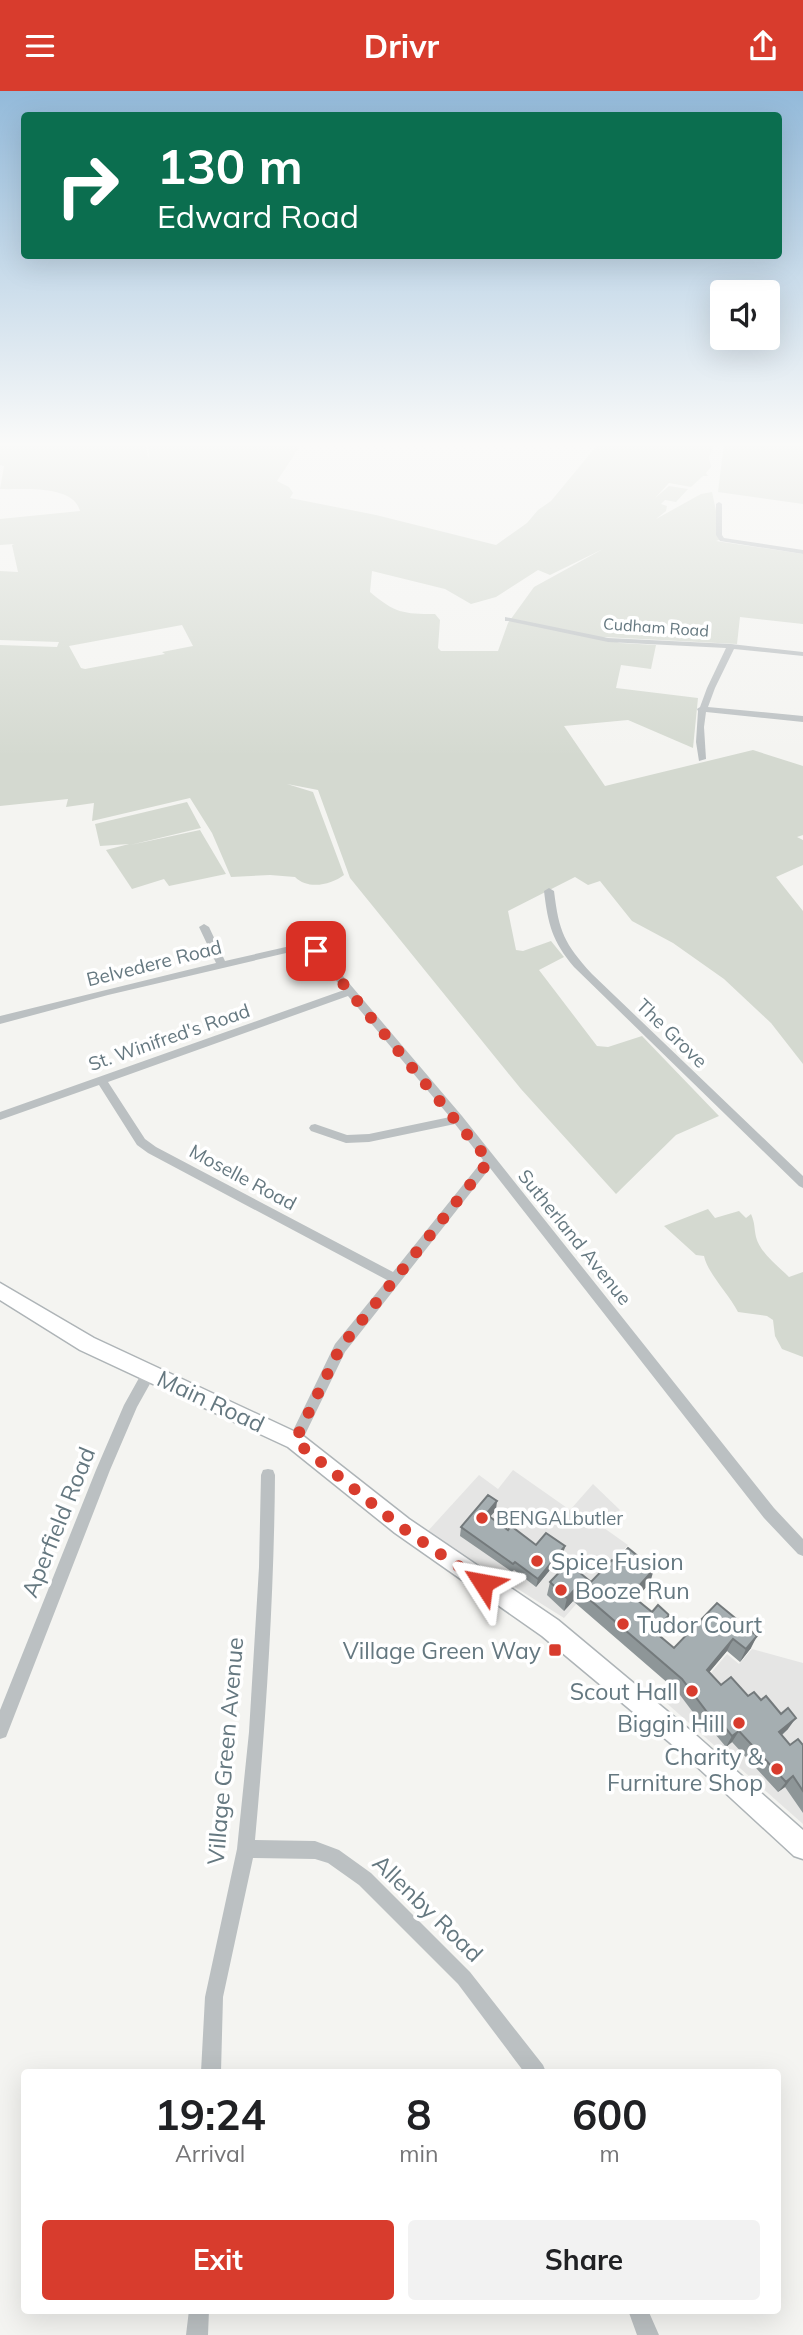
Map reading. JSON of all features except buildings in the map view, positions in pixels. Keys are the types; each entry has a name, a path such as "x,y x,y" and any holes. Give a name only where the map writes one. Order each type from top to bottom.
{"main road":[{"name":"Main Road","path":"0,1290 88,1344 295,1441 401,1527 550,1628 689,1744 803,1847"}],"street":[{"path":"774,548 803,552"},
{"name":"Cudham Road","path":"508,619 608,640 731,646 803,654"},
{"path":"702,759 698,739 701,709 731,646"},
{"path":"701,709 803,719"},
{"name":"The Grove","path":"549,891 554,930 562,948 587,976 803,1183"},
{"path":"204,927 222,965"},
{"name":"Belvedere Road","path":"0,1020 299,947 316,951"},
{"name":"Sutherland Avenue","path":"316,951 458,1119 769,1513 803,1549"},
{"name":"St. Winifred's Road","path":"0,1116 350,992"},
{"name":"Moselle Road","path":"101,1080 141,1142 152,1150 394,1278"},
{"path":"316,1128 345,1139 369,1138 458,1119"},
{"path":"295,1441 340,1348 489,1161"},
{"name":"Aperfield Road","path":"0,1731 103,1470 131,1405 149,1373"},
{"name":"Village Green Avenue","path":"211,2069 215,1997 246,1849 257,1732 267,1567 268,1475"},
{"name":"Allenby Road","path":"246,1849 315,1850 333,1856 365,1879 464,1978 534,2069"},
{"path":"197,2335 199,2314"},
{"path":"640,2314 648,2335"}],"shaded area":[{"path":"13,548 761,548 803,554 803,624 740,617 737,644 603,637 620,643 656,645 651,669 621,665 616,688 698,698 693,748 628,720 564,726 605,786 753,750 803,766 803,835 797,837 803,840 803,865 776,877 803,911 803,1064 771,1023 724,979 673,943 632,921 600,881 588,885 575,877 508,911 516,950 523,951 551,941 564,957 539,970 597,1046 608,1047 642,1036 719,1116 676,1135 616,1194 521,1089 350,878 318,790 287,784 313,792 344,875 320,885 306,884 295,877 231,877 212,833 190,798 92,821 94,803 66,807 68,799 0,806 0,645 57,647 59,642 0,640 0,571 18,572","holes":["603,549 534,587 508,623 498,651 441,651 438,648 440,620 435,614 400,611 370,592 372,571 445,589 471,604 496,597 538,570 550,575","182,625 193,646 85,669 81,668 69,646"]},
{"path":"187,802 201,828 130,845 200,830 226,874 169,886 164,879 132,889 106,850 129,844 100,846 95,824"},
{"path":"708,1209 715,1218 739,1211 746,1218 751,1214 758,1243 765,1254 789,1277 803,1272 803,1357 782,1349 775,1336 773,1320 767,1316 738,1312 710,1270 704,1256 696,1255 664,1226"},
{"path":"513,1470 570,1510 593,1484 620,1510 604,1528 628,1545 564,1618 427,1532 479,1475 498,1489"},
{"path":"752,1649 803,1663 803,1824 662,1699 679,1682 705,1680 727,1654 739,1664"}],"place":[{"name":"BENGALbutler","path":"482,1518"},
{"name":"Spice Fusion","path":"537,1561"},
{"name":"Booze Run","path":"561,1590"},
{"name":"Tudor Court","path":"623,1624"},
{"name":"Village Green Way","path":"555,1650"},
{"name":"Scout Hall","path":"692,1691"},
{"name":"Biggin Hill","path":"739,1723"},
{"name":"Charity & Furniture Shop","path":"777,1769"}],"route":[{"path":"316,951 458,1119 489,1161 340,1348 295,1441 401,1527 483,1583"}]}
